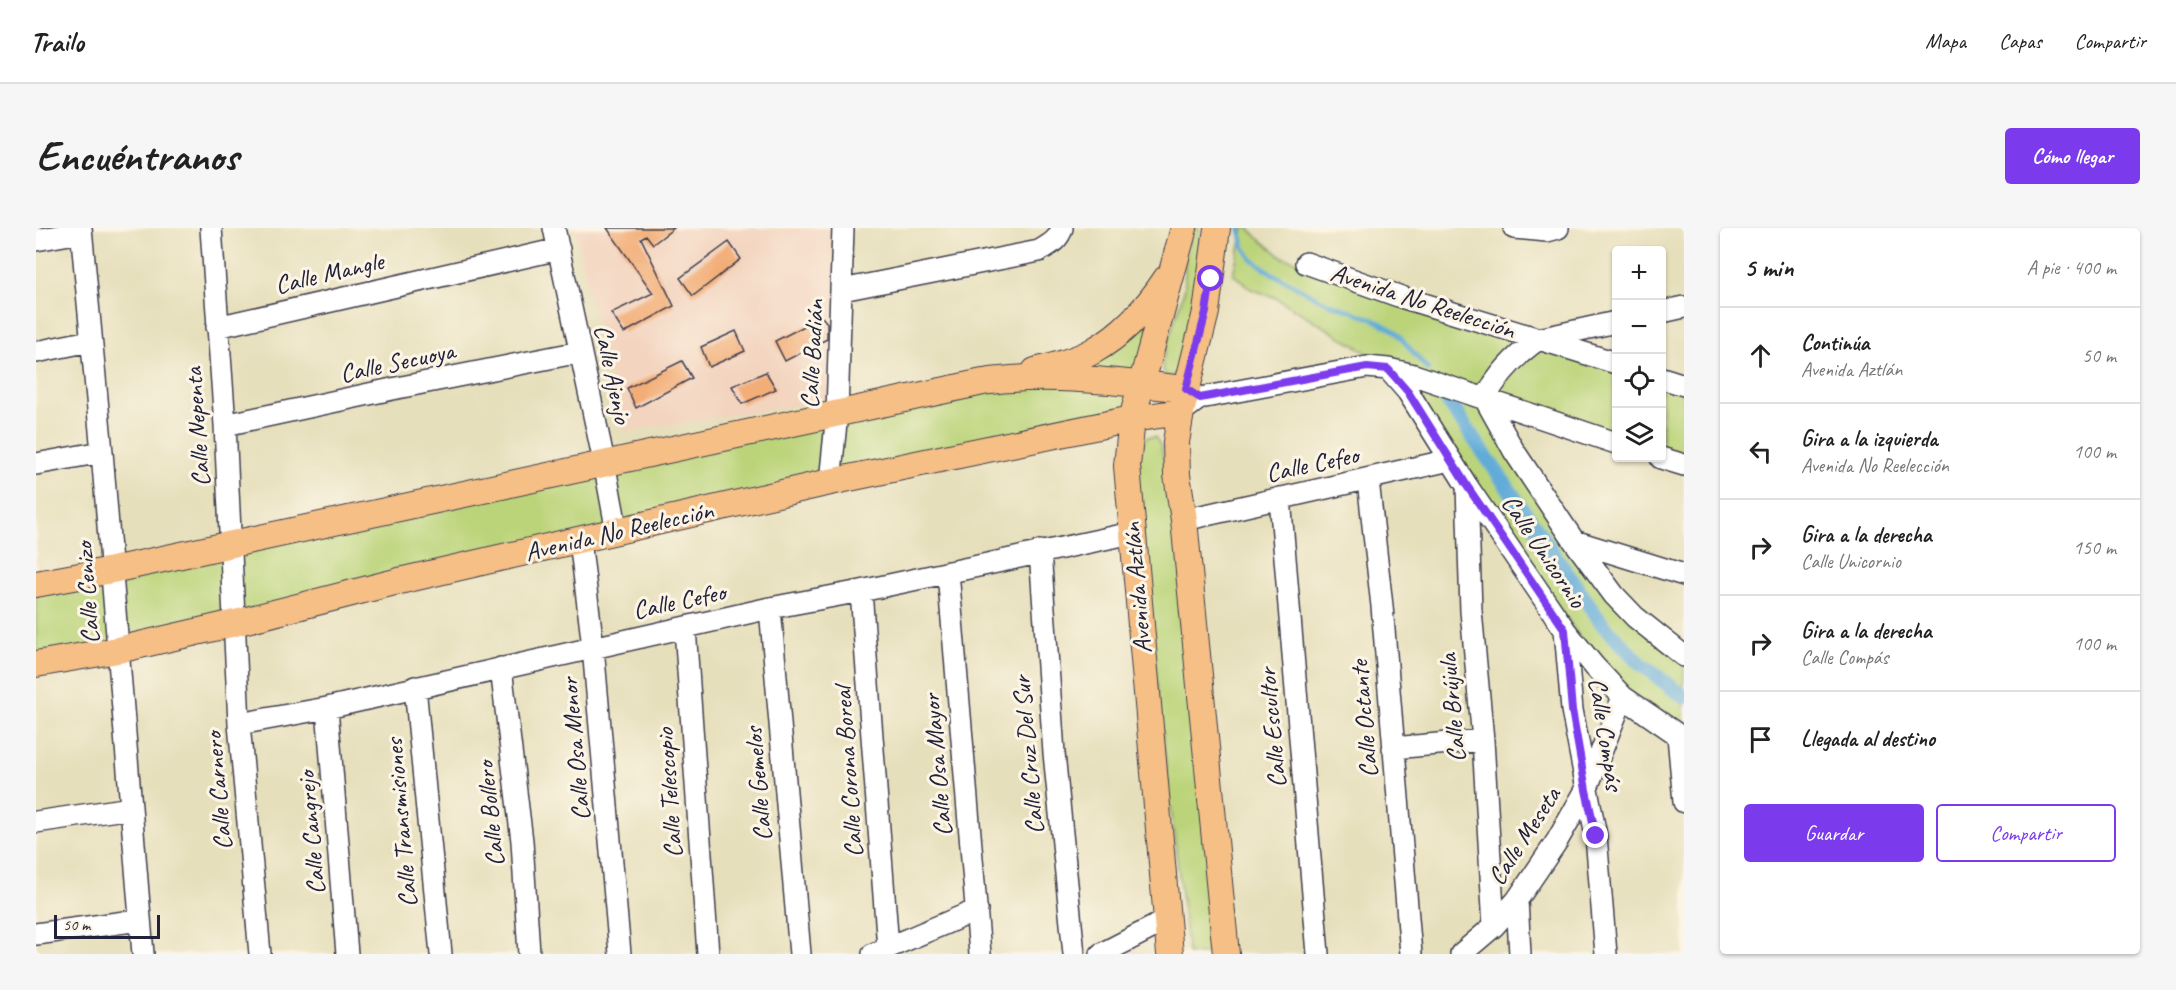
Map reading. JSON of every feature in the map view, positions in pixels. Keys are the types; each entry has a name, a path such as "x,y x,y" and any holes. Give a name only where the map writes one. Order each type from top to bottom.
{"main road":[{"name":"Avenida Aztlán","path":"1170,954 1127,466 1132,419 1184,228"},
{"name":"Avenida Aztlán","path":"1217,228 1206,312 1176,453 1226,954"},
{"path":"1014,377 1058,365 1092,352 1101,346 1138,315 1176,264"},
{"name":"Avenida No Reelección","path":"36,584 112,570 837,412 1014,377 1142,385 1189,400"},
{"name":"Avenida No Reelección","path":"36,664 118,650 395,582 830,482 1132,419 1189,400"}],"street":[{"name":"Calle Nepenta","path":"211,228 225,425 235,623"},
{"name":"Calle Ajenjo","path":"554,228 617,532"},
{"name":"Calle Badián","path":"830,482 837,412 843,228"},
{"path":"842,290 1039,251 1052,243 1062,228"},
{"path":"1514,228 1547,231 1558,228"},
{"path":"36,240 81,230"},
{"name":"Calle Cenizo","path":"81,230 102,452 143,954"},
{"name":"Calle Mangle","path":"217,327 559,249"},
{"name":"Avenida No Reelección","path":"1306,263 1404,298 1612,361"},
{"path":"1666,311 1684,307"},
{"path":"1539,339 1612,323"},
{"name":"Avenida No Reelección","path":"1485,399 1493,383 1507,365 1539,339"},
{"path":"36,352 90,341"},
{"name":"Calle Secuoya","path":"225,425 580,352"},
{"name":"Avenida No Reelección","path":"1189,400 1346,370 1367,367 1388,369 1414,375 1612,441"},
{"name":"Calle Unicornio","path":"1388,369 1408,392 1467,486 1565,630 1623,697 1681,738"},
{"path":"1666,379 1684,385"},
{"name":"Calle Unicornio","path":"1485,399 1514,451 1574,541 1614,595 1635,617 1684,656"},
{"path":"36,464 102,452"},
{"name":"Calle Cefeo","path":"1184,520 1450,460"},
{"path":"1666,460 1684,465"},
{"name":"Calle Octante","path":"1368,480 1382,606 1411,954"},
{"name":"Calle Brújula","path":"1467,486 1471,611 1483,740 1494,926"},
{"name":"Calle Escultor","path":"1280,498 1318,954"},
{"name":"Calle Cefeo","path":"239,724 327,708 770,608 861,591 1132,533"},
{"name":"Calle Osa Menor","path":"580,540 593,647 620,954"},
{"path":"1574,541 1684,575"},
{"name":"Calle Cruz Del Sur","path":"1040,551 1054,753 1074,954"},
{"name":"Calle Osa Mayor","path":"948,572 980,954"},
{"name":"Calle Corona Boreal","path":"861,591 880,951"},
{"name":"Calle Gemelos","path":"770,608 800,954"},
{"name":"Calle Carnero","path":"235,623 239,724 260,954"},
{"name":"Calle Telescopio","path":"685,628 708,954"},
{"name":"Calle Compás","path":"1565,630 1572,710 1596,836 1606,954"},
{"name":"Calle Bollero","path":"501,668 522,841 529,954"},
{"name":"Calle Transmisiones","path":"415,687 441,954"},
{"name":"Calle Meseta","path":"1461,954 1494,926 1517,900 1557,841 1586,790 1623,697"},
{"name":"Calle Cangrejo","path":"327,708 347,954"},
{"path":"1681,738 1684,802"},
{"path":"1393,748 1483,740"},
{"path":"36,822 131,808"},
{"path":"1517,900 1521,954"},
{"path":"880,951 977,910"},
{"path":"36,934 140,920"},
{"path":"1101,954 1167,920"}],"shaded area":[{"path":"575,228 838,228 830,400 623,432"}],"green space":[{"path":"1194,228 1199,228 1199,300 1180,366 1175,375 1167,376 1163,370 1162,361 1185,288 1185,261"},
{"path":"1244,228 1249,228 1284,258 1306,263 1612,362 1612,441 1486,399 1574,541 1684,656 1684,739 1623,697 1388,369 1363,350 1274,297 1251,289 1233,274"},
{"path":"1159,289 1132,419 36,664 36,584 1058,365"},
{"path":"1666,379 1684,385 1684,463 1666,457"},
{"path":"1147,437 1155,437 1161,446 1178,536 1223,954 1188,954 1137,514 1139,445"}],"building":[{"path":"607,228 674,228 653,244 646,235 641,238 674,306 624,333 611,313 653,293"},
{"path":"729,242 741,259 693,296 680,278"},
{"path":"822,317 827,323 827,339 785,361 775,341"},
{"path":"736,331 745,351 709,367 701,347"},
{"path":"682,361 692,378 636,408 627,388"},
{"path":"766,372 776,389 742,404 732,386"}],"waterway":[{"path":"1240,228 1243,246 1252,259 1273,274 1323,301 1373,319 1395,331 1428,370"},
{"path":"1447,400 1603,625 1641,664 1684,697"}],"route":[{"path":"1211,279 1206,312 1186,389 1200,398 1367,367 1388,369 1408,392 1467,486 1565,630 1572,710 1596,836"}]}
